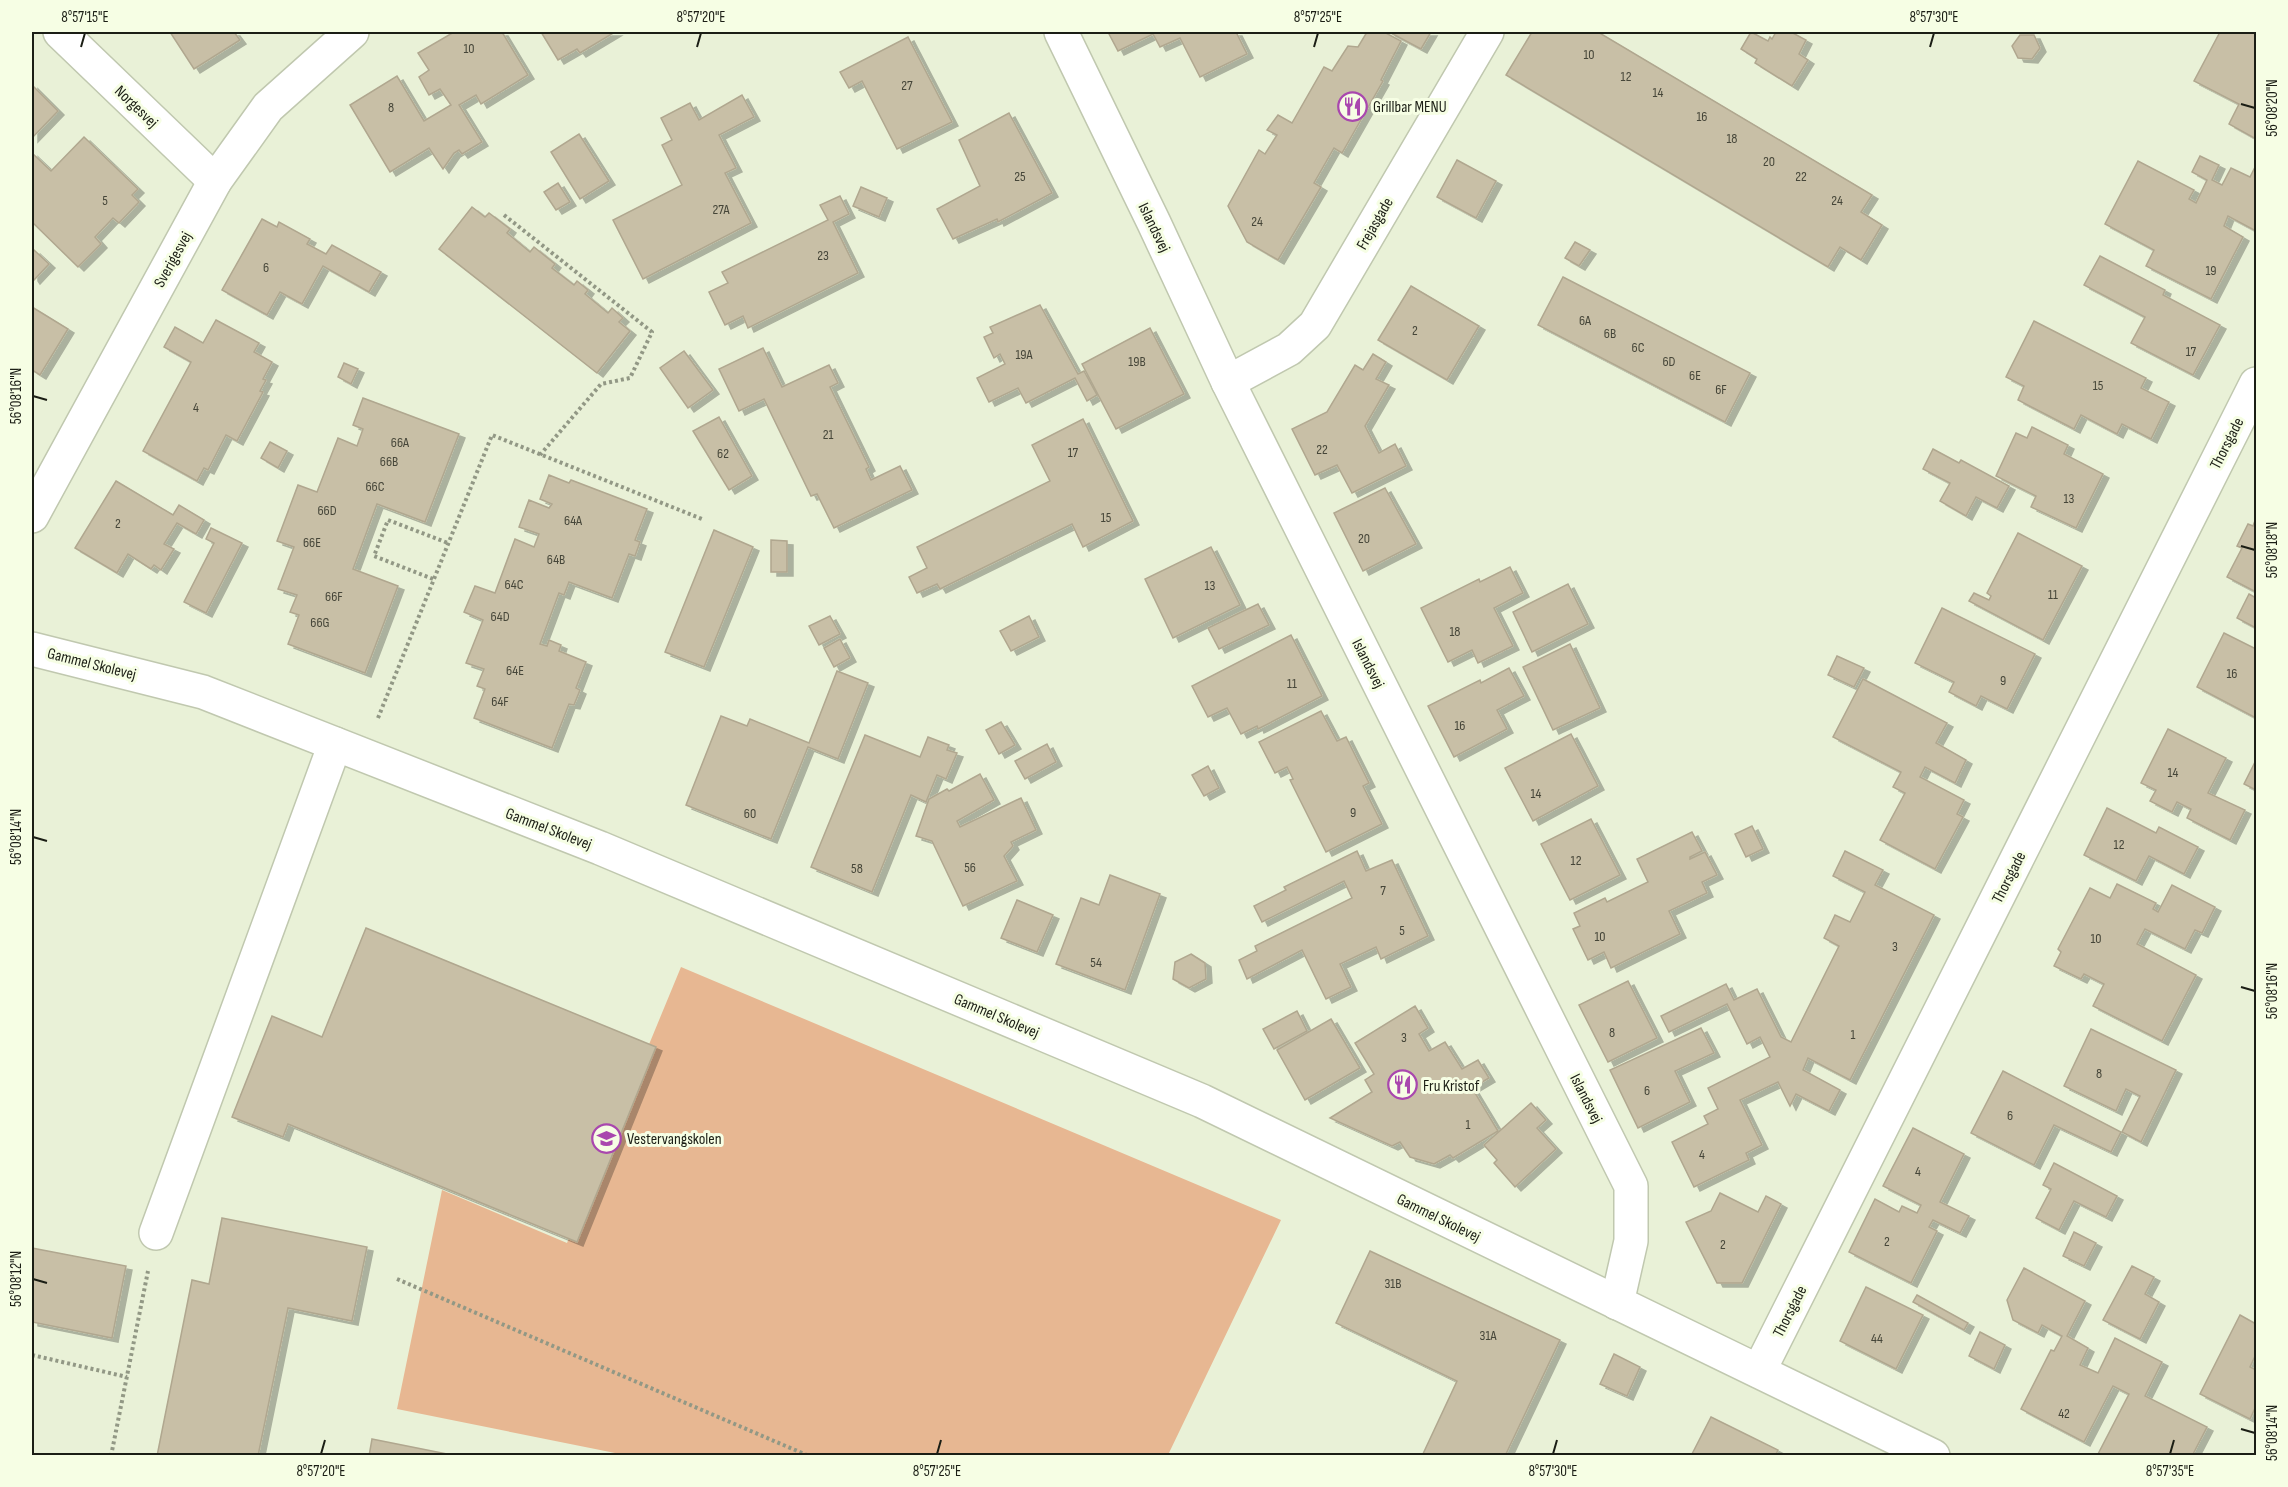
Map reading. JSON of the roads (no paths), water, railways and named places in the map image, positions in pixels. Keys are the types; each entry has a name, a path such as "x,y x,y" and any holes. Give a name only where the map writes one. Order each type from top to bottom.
{"street":[{"name":"Norgesvej","path":"60,32 215,181"},
{"name":"Sverigesvej","path":"32,516 215,181 268,106 352,32"},
{"name":"Islandsvej","path":"1061,32 1155,222 1228,382 1631,1186 1631,1241 1617,1303"},
{"name":"Frejasgade","path":"1228,382 1289,349 1315,325 1487,32"},
{"name":"Thorsgade","path":"1759,1371 2256,384"},
{"name":"Gammel Skolevej","path":"32,649 203,692 600,848 1202,1101 1933,1455"},
{"path":"156,1233 349,749"}],"place":[{"name":"Grillbar MENU","path":"1352,106"},
{"name":"Fru Kristof","path":"1402,1085"},
{"name":"Vestervangskolen","path":"606,1138"}]}
